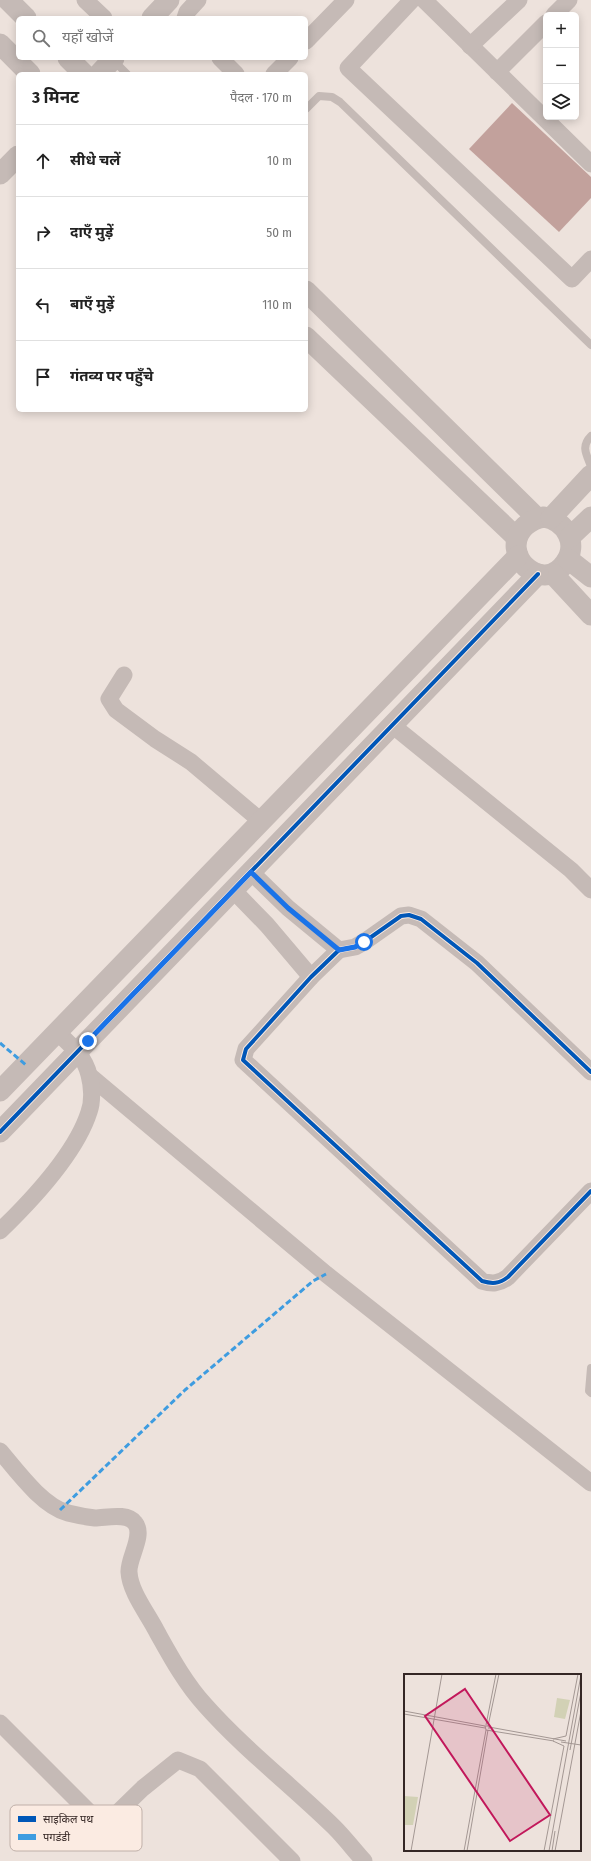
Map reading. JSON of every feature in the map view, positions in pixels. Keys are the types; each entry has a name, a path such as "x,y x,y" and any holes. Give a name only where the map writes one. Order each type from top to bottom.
{"street":[{"path":"8,0 24,16"},
{"path":"85,0 102,16"},
{"path":"154,16 168,0"},
{"path":"185,16 198,0"},
{"path":"308,39 346,0"},
{"path":"412,0 348,68 572,279 591,259"},
{"path":"424,0 591,164"},
{"path":"470,46 519,0"},
{"path":"497,72 543,26"},
{"path":"0,44 28,72"},
{"path":"70,60 82,72"},
{"path":"222,60 234,72"},
{"path":"276,72 288,60"},
{"path":"0,174 16,158"},
{"path":"0,1132 392,725 545,574 563,566 568,559 571,550 570,537 562,526 544,518 308,292"},
{"path":"308,339 517,547 523,564 545,574 591,615"},
{"path":"0,1091 261,821 517,547 521,530 544,518 591,475"},
{"path":"570,537 591,517"},
{"path":"568,559 591,577"},
{"path":"124,675 109,699 114,708 155,739 191,762 261,821"},
{"path":"392,725 571,870 591,890"},
{"path":"251,872 288,908 339,950"},
{"path":"233,890 267,925 311,977"},
{"path":"591,1072 477,963 441,933 415,916 401,916 355,947 339,950 311,977 246,1049 243,1060 482,1280 495,1283 502,1282 591,1191"},
{"path":"57,1032 78,1052 90,1076 326,1274 591,1483"},
{"path":"0,1230 39,1191 80,1133 91,1102 90,1076"},
{"path":"0,1451 23,1478 48,1503 60,1510 94,1518 126,1517 136,1523 138,1535 130,1563 130,1580 168,1652 189,1686 221,1722 335,1828 364,1861"},
{"path":"0,1723 82,1805"},
{"path":"126,1805 143,1788 178,1760 200,1769 292,1861"}],"lane":[{"path":"108,64 123,72"},
{"path":"308,107 319,96 332,97 340,102 591,345"},
{"path":"591,436 586,441 584,449 591,466"},
{"path":"591,1368 589,1391 591,1393"}],"building":[{"path":"512,103 591,177 591,198 559,232 469,149"}],"marked path":[{"path":"0,1043 26,1065"},
{"path":"60,1510 185,1390 313,1281 326,1274"}],"cycle path":[{"path":"0,1132 538,574"},
{"path":"591,1072 477,963 421,919 409,915 401,916 355,947 339,950 311,977 246,1049 243,1060 482,1281 495,1283 508,1277 591,1191"}],"route":[{"path":"88,1041 251,872 288,908 339,950 355,947 364,942"}]}
